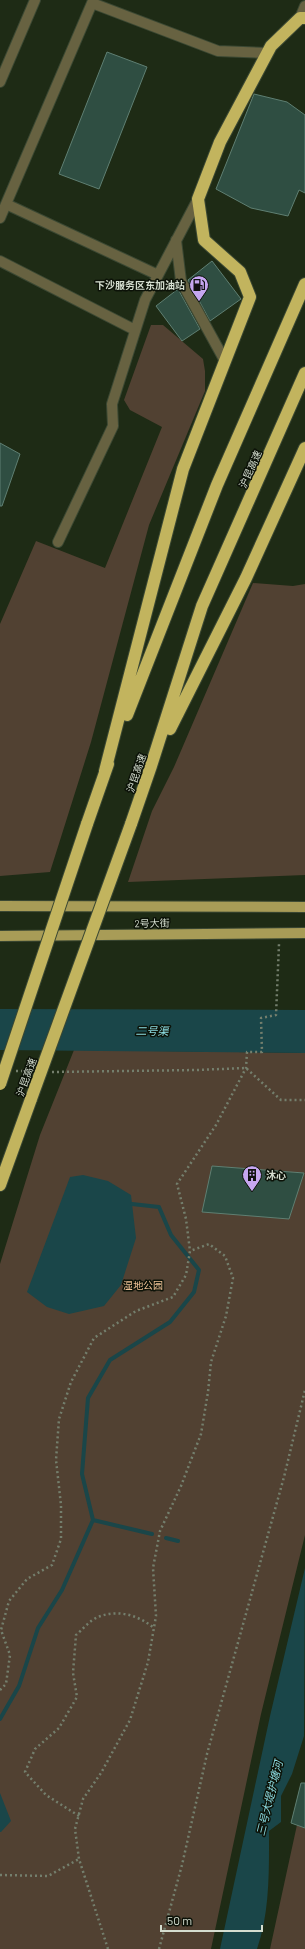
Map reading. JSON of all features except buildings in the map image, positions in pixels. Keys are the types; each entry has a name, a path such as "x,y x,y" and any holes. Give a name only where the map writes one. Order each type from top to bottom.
{"highway":[{"path":"105,771 183,469 250,297 240,272 204,240 198,199 220,142 271,46 302,18"},
{"path":"0,1084 105,771 217,484 305,284"},
{"name":"沪昆高速","path":"0,1185 152,766 202,606 305,372"},
{"path":"152,766 246,578 305,448"}],"main road":[{"name":"2号大街","path":"0,906 305,907"},
{"name":"2号大街","path":"0,936 305,933"}],"street":[{"path":"0,82 35,0"},
{"path":"0,218 92,3 218,50 267,53"},
{"path":"302,18 305,6"},
{"path":"58,542 113,426 112,404 145,300 198,199"},
{"path":"6,204 158,275"},
{"path":"176,240 181,281 225,361"},
{"path":"0,261 135,330"}],"path":[{"path":"0,1690 6,1684 10,1655 1,1630 9,1601 27,1579 52,1565 62,1538 62,1506 56,1460 59,1419 71,1382 94,1338 136,1311 173,1297 186,1275 190,1251 186,1219 177,1184 216,1125 246,1068 247,1052 262,1052 261,1018 276,1015 280,933"},
{"path":"51,1072 246,1068 281,1100 305,1100"},
{"path":"15,1071 36,1072"},
{"path":"108,1949 79,1859 75,1829 83,1799 101,1773 130,1720 148,1662 156,1616 153,1568 160,1531 182,1486 201,1434 211,1362 226,1316 233,1278 225,1256 209,1244 190,1251"},
{"path":"159,1949 182,1865 207,1754 284,1477 305,1390"},
{"path":"79,1816 46,1795 25,1772 35,1749 58,1728 77,1697 73,1673 76,1635 98,1617 123,1612 146,1621 154,1628"},
{"path":"0,1876 48,1876 79,1859"}],"green space":[{"path":"151,325 163,325 203,359 205,371 205,391 149,525 91,742 50,872 0,876 0,624 36,541 105,568 162,427 130,410 124,400"},
{"path":"253,583 293,586 305,584 305,875 128,882 152,811 174,767"},
{"name":"湿地公园","path":"74,1050 305,1053 305,1535 261,1714 211,1949 0,1949 0,1264 40,1135"},
{"path":"305,1788 305,1949 270,1949"}],"water":[{"name":"二号渠","path":"0,1009 305,1010 305,1053 0,1050"},
{"path":"83,1175 108,1181 131,1195 136,1238 121,1285 104,1306 69,1314 47,1307 27,1292 70,1177"},
{"name":"三号大堤护塘河","path":"305,1568 304,1736 292,1774 281,1796 281,1822 269,1831 267,1906 261,1935 257,1949 220,1949 270,1716"},
{"path":"0,1793 11,1821 1,1832 0,1832"}],"waterway":[{"path":"0,1719 19,1686 38,1628 62,1590 93,1520 82,1474 88,1398 110,1360 170,1322 194,1292 199,1270 171,1235 159,1207 132,1204"},
{"path":"93,1520 152,1534"},
{"path":"166,1538 178,1541"}],"place":[{"name":"下沙服务区东加油站","path":"199,302"},
{"name":"沐心","path":"252,1192"}]}
